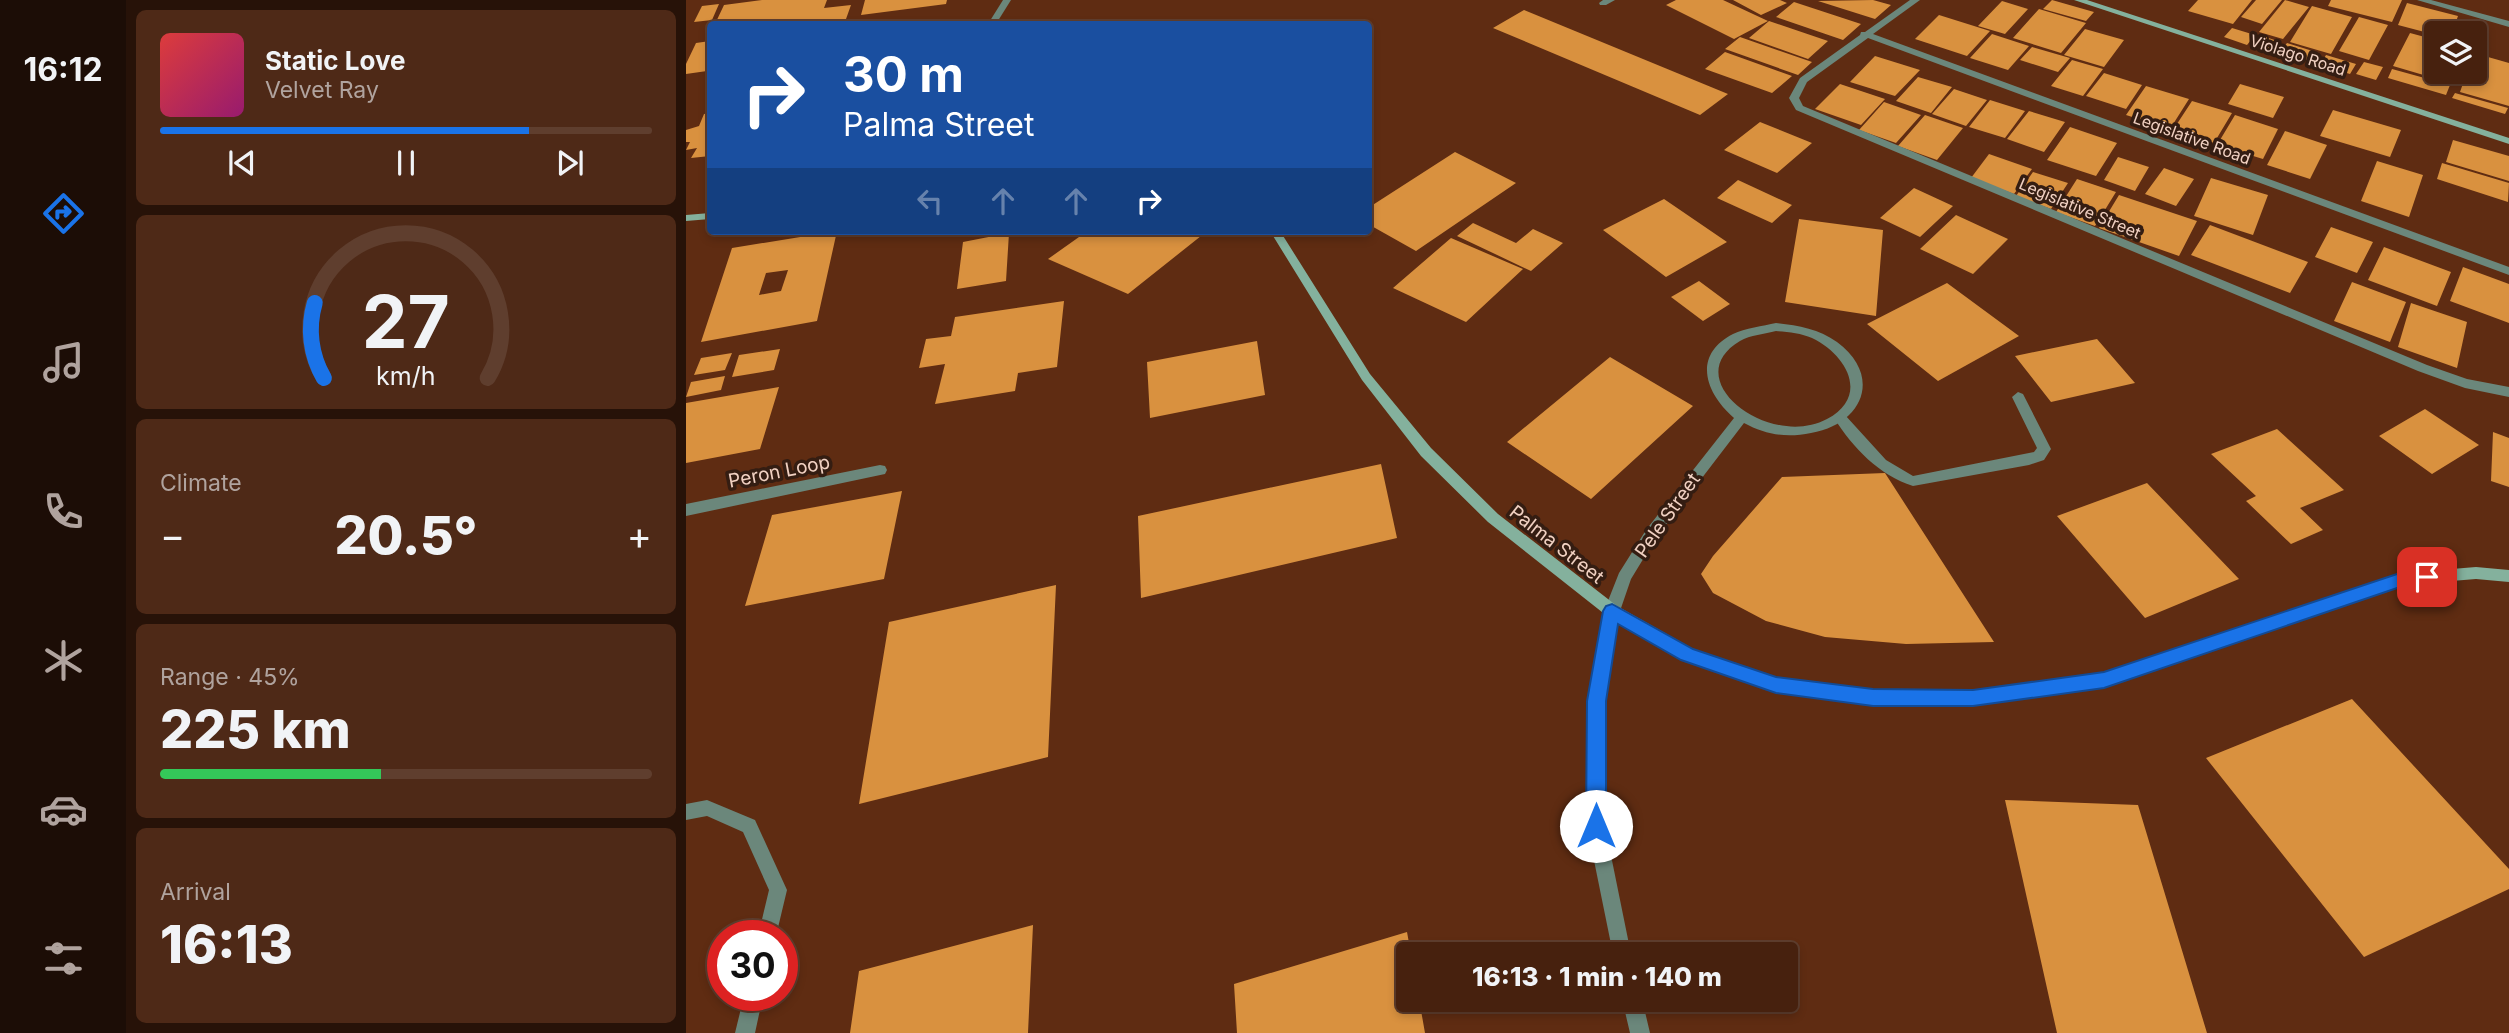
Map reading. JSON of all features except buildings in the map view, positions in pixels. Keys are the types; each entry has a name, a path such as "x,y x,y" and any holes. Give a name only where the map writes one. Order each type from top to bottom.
{"street":[{"path":"994,21 1007,0"},
{"name":"Legislative Street","path":"1916,0 1864,34 1803,80 1794,97 1798,108 2395,357 2445,376 2491,390 2509,392"},
{"name":"Violago Road","path":"2078,0 2509,141"},
{"path":"2421,0 2509,24"},
{"name":"Legislative Road","path":"1864,34 2509,271"},
{"path":"686,218 707,216"},
{"name":"Palma Street","path":"1279,235 1366,377 1426,452 1493,519 1612,611 1688,654 1776,685 1873,698 1973,698 2104,680 2403,579 2476,573 2509,576"},
{"path":"1755,329 1798,329 1818,336 1849,359 1857,375 1858,390 1852,406 1840,418 1823,427 1804,431 1760,426 1741,418 1725,405 1715,390 1711,374 1714,359 1723,346 1737,335 1755,329"},
{"path":"1840,418 1884,469 1913,481 2039,456 2044,449 2018,397"},
{"name":"Pele Street","path":"1620,942 1596,826 1597,701 1612,611 1624,577 1651,534 1741,418"},
{"name":"Peron Loop","path":"686,510 880,470"},
{"path":"686,813 707,808 749,826 778,890 771,920"},
{"path":"745,1033 750,1011"},
{"path":"1635,1012 1640,1033"}],"route":[{"path":"1596,826 1597,701 1612,611 1688,654 1776,685 1873,698 1973,698 2104,680 2403,579 2427,577"}]}
